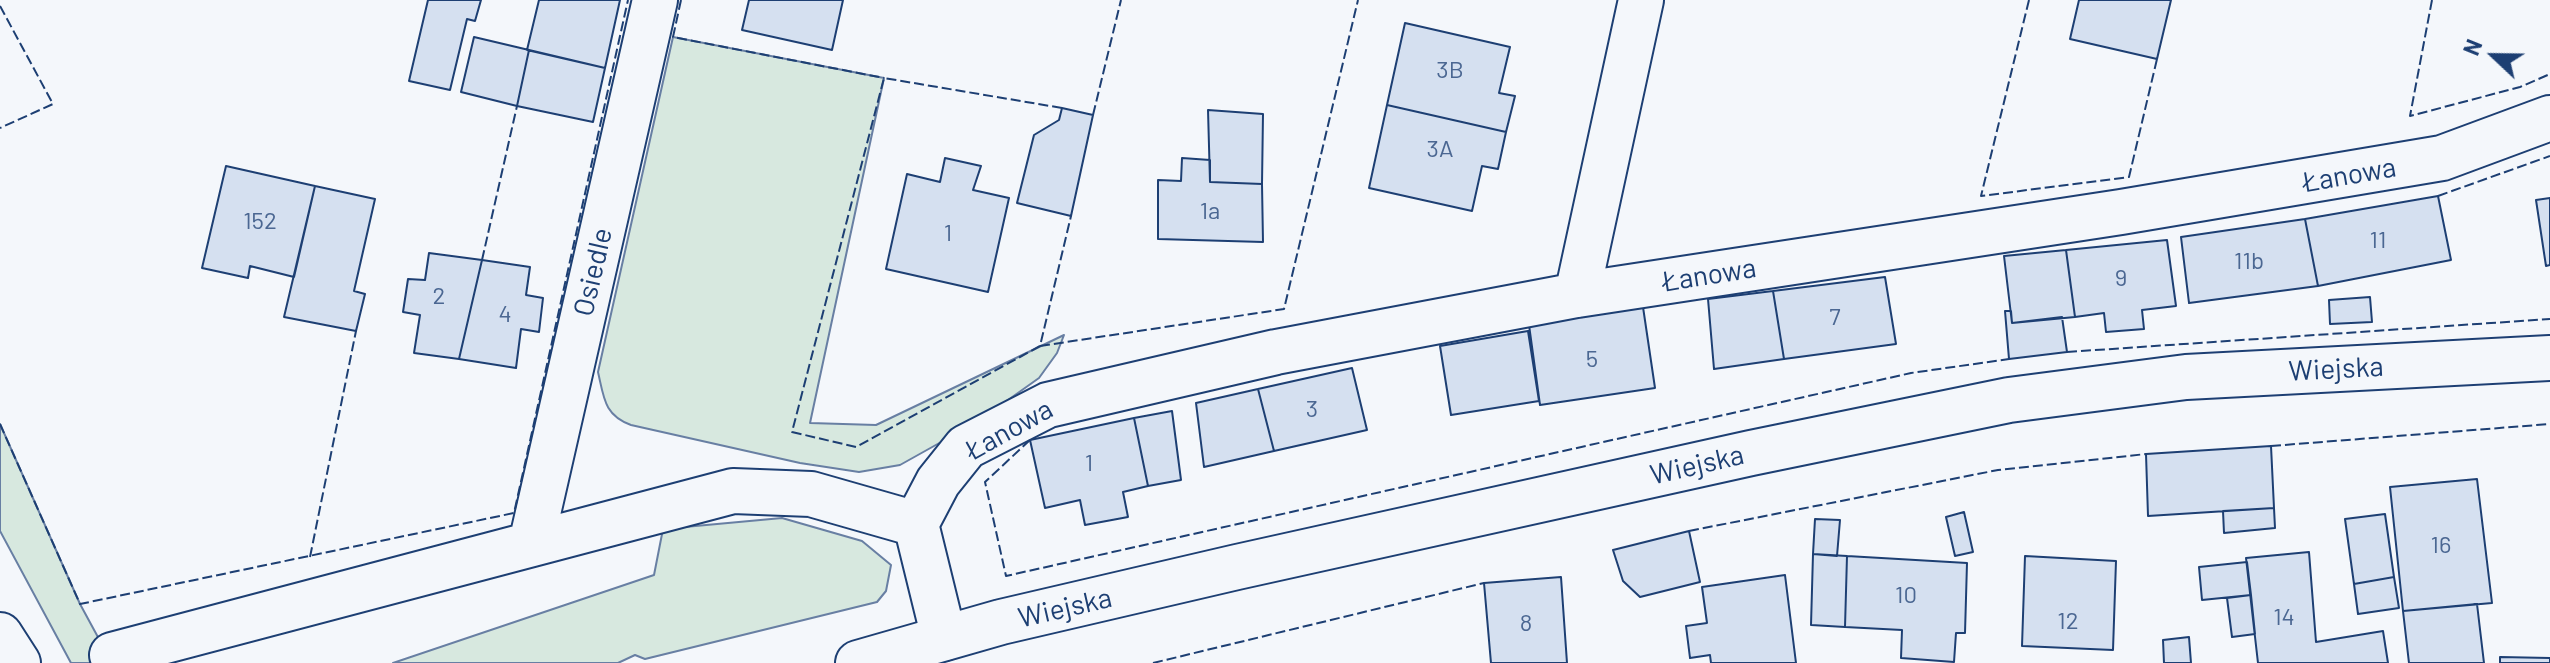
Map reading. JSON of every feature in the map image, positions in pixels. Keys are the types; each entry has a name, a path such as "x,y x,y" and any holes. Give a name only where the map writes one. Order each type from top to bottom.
{"street":[{"name":"Osiedle","path":"531,544 655,0"},
{"path":"1577,295 1641,0"},
{"name":"Łanowa","path":"916,524 938,482 966,447 1048,405 1280,351 1577,295 2136,209 2442,158 2550,118"},
{"name":"Wiejska","path":"858,663 1001,622 1237,567 1706,462 2009,400 2186,377 2550,358"},
{"path":"112,655 733,491 811,494 916,524 944,638"},
{"path":"0,635 18,663"}],"shaded area":[{"path":"673,37 884,78 810,423 876,425 1064,335 1057,353 1039,378 977,422 900,465 859,472 800,463 631,425 615,416 607,404 598,372"},
{"path":"0,424 80,604 112,663 71,663 0,531"},
{"path":"782,518 862,541 891,565 886,591 877,602 645,659 635,655 618,663 393,663 654,575 663,529"}],"building":[{"path":"428,0 481,0 475,21 467,19 450,90 409,81"},
{"path":"539,0 620,0 605,68 527,50"},
{"path":"749,0 843,0 832,50 742,30"},
{"path":"2079,0 2171,0 2157,59 2070,39"},
{"path":"1405,23 1510,47 1499,93 1515,96 1506,132 1387,105"},
{"path":"474,37 529,50 517,106 461,92"},
{"path":"529,50 605,68 593,122 517,106"},
{"path":"1387,105 1506,132 1498,169 1482,166 1472,211 1369,188"},
{"path":"1062,108 1093,115 1071,216 1017,203 1034,135 1059,120"},
{"path":"1208,110 1263,114 1262,184 1210,182"},
{"path":"945,158 981,166 973,190 1009,198 988,292 886,269 907,174 940,182"},
{"path":"1182,158 1210,160 1210,182 1262,184 1263,242 1158,239 1158,180 1181,181"},
{"path":"226,166 315,186 294,277 250,266 248,278 202,268"},
{"path":"315,186 375,199 354,291 365,294 356,331 284,317"},
{"path":"2438,196 2451,260 2318,286 2305,219"},
{"path":"2550,198 2550,265 2546,266 2536,200"},
{"path":"2305,219 2318,286 2189,303 2181,237"},
{"path":"2167,240 2176,306 2142,310 2144,329 2106,332 2104,313 2075,317 2066,250"},
{"path":"2066,250 2075,317 2012,323 2004,256"},
{"path":"429,253 482,260 459,359 414,353 420,315 403,312 408,279 425,280"},
{"path":"482,260 530,267 526,295 543,298 539,332 521,329 516,368 459,359"},
{"path":"1885,277 1896,344 1784,359 1773,291"},
{"path":"1773,291 1784,359 1714,369 1708,299"},
{"path":"2370,297 2372,322 2330,324 2329,300"},
{"path":"1643,307 1655,388 1540,405 1529,325"},
{"path":"2005,311 2011,311 2012,323 2062,317 2067,352 2009,359"},
{"path":"1528,331 1539,401 1451,415 1440,346"},
{"path":"1352,368 1367,430 1274,451 1258,389"},
{"path":"1258,389 1274,451 1204,467 1196,403"},
{"path":"1172,411 1181,480 1148,486 1134,418"},
{"path":"1134,418 1148,486 1123,492 1128,517 1085,525 1080,500 1045,508 1030,440"},
{"path":"2271,446 2274,508 2148,516 2146,454"},
{"path":"2477,479 2492,603 2403,611 2390,487"},
{"path":"2274,508 2275,528 2224,533 2223,511"},
{"path":"1964,512 1973,552 1955,556 1946,517"},
{"path":"2385,514 2394,577 2354,584 2345,519"},
{"path":"1815,519 1840,520 1837,556 1813,554"},
{"path":"1689,531 1700,582 1640,597 1623,581 1613,550"},
{"path":"2309,552 2316,642 2383,631 2388,663 2258,663 2246,558"},
{"path":"1813,554 1847,556 1845,627 1811,625"},
{"path":"1847,556 1967,563 1965,633 1956,633 1954,662 1901,658 1902,630 1845,627"},
{"path":"2025,556 2116,561 2113,650 2022,646"},
{"path":"2247,562 2251,595 2202,600 2199,567"},
{"path":"1785,575 1796,663 1711,663 1710,655 1690,658 1686,626 1707,623 1702,587"},
{"path":"1561,577 1567,663 1491,663 1484,583"},
{"path":"2394,577 2399,608 2358,614 2354,584"},
{"path":"2251,595 2255,634 2232,637 2227,598"},
{"path":"2477,604 2484,663 2409,663 2403,611"},
{"path":"2189,637 2191,663 2164,663 2163,640"},
{"path":"2500,657 2550,658 2550,663 2500,663"}],"fence":[{"path":"0,424 80,604 514,513 628,0"},
{"path":"681,0 673,37 884,78"},
{"path":"1093,115 1121,0"},
{"path":"1040,346 1284,309 1358,0"},
{"path":"2029,0 1981,196 2129,177 2157,59"},
{"path":"2432,0 2410,116 2520,87 2550,74"},
{"path":"0,6 53,104 0,128"},
{"path":"1062,108 884,78 792,432 856,447 1040,346 1071,216"},
{"path":"482,260 517,106"},
{"path":"2438,196 2550,156"},
{"path":"2067,352 2550,319"},
{"path":"310,557 356,331"},
{"path":"1030,440 985,482 1006,576 1911,373 2009,359"},
{"path":"2271,446 2550,424"},
{"path":"1689,531 1998,470 2146,454"},
{"path":"1153,663 1484,583"}]}
